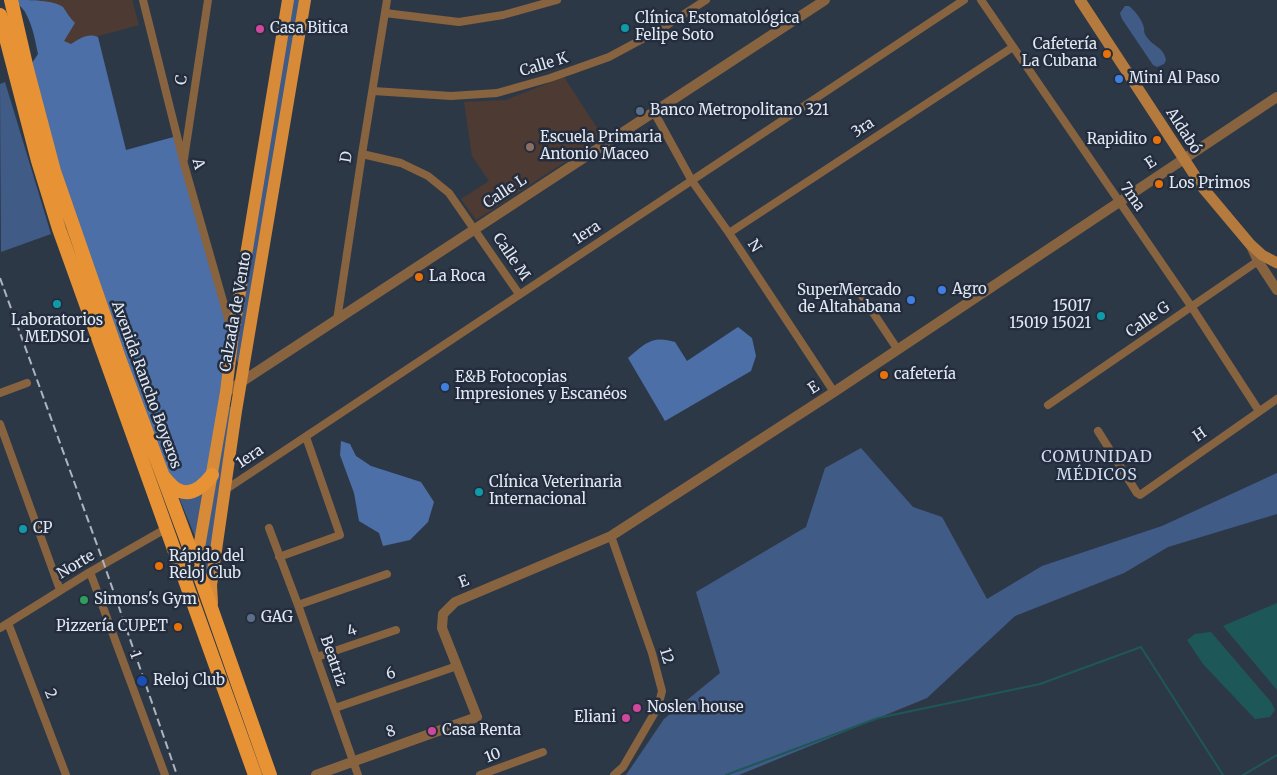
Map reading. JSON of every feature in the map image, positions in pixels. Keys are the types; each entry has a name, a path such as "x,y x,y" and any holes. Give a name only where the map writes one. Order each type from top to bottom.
{"highway":[{"name":"Avenida Rancho Boyeros","path":"11,0 54,171 161,475 196,565 270,775"},
{"name":"Avenida Rancho Boyeros","path":"0,15 36,152 59,229 139,456 256,775"},
{"path":"161,475 176,489 186,492 193,491 201,486 212,475"},
{"path":"167,528 172,518 173,504"},
{"path":"191,596 196,565"}],"main road":[{"name":"Calzada de Vento","path":"218,630 212,602 211,585 225,490 229,411 226,392 233,334 288,0"},
{"name":"Calzada de Vento","path":"196,565 212,475 229,411 242,376 305,0"},
{"name":"Aldabó","path":"1080,0 1203,188 1260,258 1277,263"},
{"path":"230,365 232,371 242,376"}],"street":[{"name":"A","path":"143,0 184,164 233,334"},
{"name":"C","path":"184,164 208,0"},
{"name":"D","path":"337,320 387,0"},
{"path":"385,13 459,22 503,15 557,0"},
{"name":"Calle K","path":"373,91 451,96 506,91 610,57 661,29 706,0"},
{"name":"Calle L","path":"226,392 242,376 337,320 825,0"},
{"name":"1era","path":"225,490 964,0"},
{"name":"7ma","path":"981,0 1191,306 1259,411"},
{"name":"3ra","path":"729,233 1012,47"},
{"name":"E","path":"477,717 442,628 443,614 455,602 611,536 898,350 1277,97"},
{"name":"N","path":"654,112 692,180 834,392"},
{"name":"Calle M","path":"362,154 401,163 428,176 449,193 519,294"},
{"path":"1260,258 1277,290"},
{"name":"Calle G","path":"1048,405 1260,258"},
{"path":"862,296 898,350"},
{"path":"0,393 27,383"},
{"name":"H","path":"1098,432 1137,493 1140,494 1277,399"},
{"path":"0,424 60,590"},
{"path":"279,556 340,535 306,436"},
{"name":"Norte","path":"3,624 167,528"},
{"name":"Beatriz","path":"269,528 358,775"},
{"name":"12","path":"611,536 652,654 662,691 658,707 623,767 614,775"},
{"name":"1","path":"90,572 165,775"},
{"path":"298,605 387,574"},
{"name":"2","path":"3,624 66,775"},
{"name":"4","path":"317,657 396,630"},
{"name":"6","path":"334,708 457,666"},
{"name":"8","path":"316,775 477,717"},
{"name":"10","path":"480,775 543,752"}],"shaded area":[{"path":"16,0 48,2 63,7 75,23 64,41 71,44 87,36 98,37 126,150 177,136 233,334 212,475 193,491 167,481 58,164 32,63 38,54 33,33 25,12"},
{"path":"33,0 132,0 139,25 47,50"},
{"path":"292,0 301,0 240,367 235,351"},
{"path":"1125,6 1129,6 1137,14 1144,26 1146,36 1163,52 1166,60 1164,64 1157,67 1153,65 1122,19 1120,13"},
{"name":"Escuela Primaria Antonio Maceo","path":"564,77 603,137 476,220 461,199 489,181 472,156 464,102 506,100"},
{"path":"5,82 51,234 1,252 0,84"},
{"path":"738,327 752,338 756,356 751,371 665,421 628,358 645,344 661,339 675,342 687,361"},
{"path":"229,407 232,407 208,571 206,572 201,569"},
{"path":"341,441 350,444 356,456 371,466 421,482 434,502 428,522 410,540 383,546 379,533 359,521 354,493 340,455"},
{"path":"861,448 913,507 942,517 987,599 1042,566 1162,526 1277,473 1277,514 1168,547 1124,573 1015,616 927,698 739,775 626,775 664,719 720,673 696,592 806,527 825,468"},
{"path":"205,492 196,539 178,495"},
{"path":"1277,603 1277,690 1223,626"},
{"path":"1211,632 1271,702 1275,710 1270,717 1255,719 1203,664 1187,640 1195,634"}],"waterway":[{"path":"726,775 878,718 1040,684 1141,647 1223,775"},
{"path":"1243,775 1277,755"}],"railway":[{"path":"0,278 104,564 177,775"}],"place":[{"name":"Clínica Estomatológica Felipe Soto","path":"625,28"},
{"name":"Casa Bitica","path":"260,29"},
{"name":"Cafetería La Cubana","path":"1107,54"},
{"name":"Mini Al Paso","path":"1119,79"},
{"name":"Banco Metropolitano 321","path":"640,111"},
{"name":"Rapidito","path":"1157,140"},
{"name":"Escuela Primaria Antonio Maceo","path":"530,147"},
{"name":"Los Primos","path":"1159,184"},
{"name":"La Roca","path":"419,277"},
{"name":"Agro","path":"942,290"},
{"name":"SuperMercado de Altahabana","path":"911,300"},
{"name":"Laboratorios MEDSOL","path":"57,304"},
{"name":"15017 15019 15021","path":"1101,316"},
{"name":"cafetería","path":"884,375"},
{"name":"E&B Fotocopias Impresiones y Escanéos","path":"445,387"},
{"name":"Clínica Veterinaria Internacional","path":"479,492"},
{"name":"CP","path":"23,529"},
{"name":"Rápido del Reloj Club","path":"159,566"},
{"name":"Simons's Gym","path":"84,600"},
{"name":"GAG","path":"251,618"},
{"name":"Pizzería CUPET","path":"178,627"},
{"name":"Reloj Club","path":"142,681"},
{"name":"Noslen house","path":"637,708"},
{"name":"Eliani","path":"626,718"},
{"name":"Casa Renta","path":"432,731"}],"district":[{"name":"COMUNIDAD MÉDICOS","path":"1097,466"}]}
